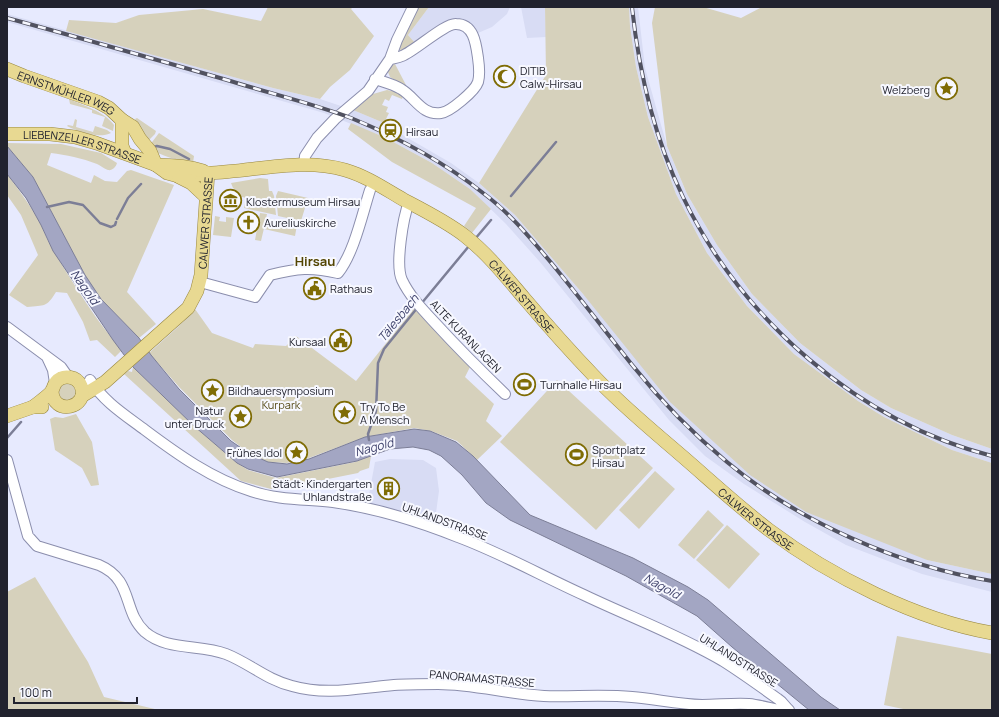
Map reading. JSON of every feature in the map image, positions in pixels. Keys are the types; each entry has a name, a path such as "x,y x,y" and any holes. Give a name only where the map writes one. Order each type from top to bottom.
{"main road":[{"name":"ERNSTMÜHLER WEG","path":"7,68 24,76 98,102 116,113 122,120 133,127 150,151 156,165"},
{"name":"ERNSTMÜHLER WEG","path":"122,120 122,146 125,153"},
{"name":"LIEBENZELLER STRASSE","path":"11,134 50,134 67,136 96,142 156,165 167,173 178,176 193,176 208,173"},
{"path":"125,153 133,145 137,134"},
{"name":"LIEBENZELLER STRASSE","path":"156,165 195,168 208,173"},
{"name":"CALWER STRASSE","path":"83,382 101,377 119,369 188,308 200,282 208,173 304,165 332,166 358,175 409,202 464,235 496,265 572,353 622,404 735,503 769,530 845,578 895,602 927,616 974,630 992,632"},
{"path":"178,176 191,183 206,197"},
{"path":"33,407 61,378 83,382 82,396 74,406 66,407 58,404 53,398 54,386"},
{"path":"7,416 33,407 44,407 58,404"}],"street":[{"path":"304,165 305,156 317,138 335,119 368,91 390,58 396,40 413,7"},
{"path":"375,79 401,88 422,108 430,112 442,113 464,100 478,83 479,67 477,45 474,37 466,26 462,24 450,24 420,46 401,57 390,58"},
{"path":"200,282 255,297 270,275 293,269 318,268 338,273 345,265 356,236 370,190"},
{"name":"ALTE KURANLAGEN","path":"409,202 405,212 401,234 400,259 402,279 424,311 473,364 505,394"},
{"path":"7,327 83,382"},
{"path":"48,357 53,370 54,386"},
{"name":"UHLANDSTRASSE","path":"83,382 155,438 208,473 228,483 253,492 281,498 352,506 414,521 459,537 513,560 703,651 750,679 781,701 783,709"},
{"name":"PANORAMASTRASSE","path":"7,460 28,536 37,546 105,567 120,581 133,613 144,631 152,637 164,643 225,654 279,682 316,692 337,692 395,685 441,684 543,696 618,696 701,704 752,704 783,709"}],"shaded area":[{"path":"429,7 510,7 507,14 492,27 478,33 466,22 457,19 450,19 416,44 408,35"},
{"path":"521,7 545,7 546,37 527,38"},
{"path":"629,7 638,7 645,68 667,146 687,194 717,245 752,294 800,343 861,390 891,408 952,435 992,449 992,463 952,450 884,417 858,401 794,354 747,306 707,253 676,194 648,117 636,67 630,26"},
{"path":"7,14 273,88 320,99 353,110 384,123 451,163 479,183 515,215 583,294 927,560 992,574 992,592 922,574 846,545 805,522 744,484 705,456 669,420 540,262 506,224 470,189 432,163 386,138 324,113 7,22"},
{"path":"390,459 423,460 436,468 439,491 435,520 372,505 368,500 375,462"}],"green space":[{"path":"268,7 353,7 351,9 374,36 350,70 330,87 320,99 273,88 66,31 69,20 116,23 139,15 203,9 261,21"},
{"path":"418,7 429,7 408,35 416,44 401,51 399,48"},
{"path":"545,7 629,7 630,26 636,67 648,117 676,194 707,253 747,306 794,354 858,401 884,417 952,450 992,463 992,574 927,560 806,512 750,475 670,402 583,294 515,215 479,183 546,75"},
{"path":"655,7 703,7 741,18 762,7 992,7 992,449 952,435 891,408 861,390 800,343 752,294 717,245 687,194 667,146 652,23"},
{"path":"395,64 406,85 404,86 390,77 388,72 390,65"},
{"path":"387,90 397,92 403,96 402,99 392,95 389,101 385,99 382,105 388,107 386,112 389,113 384,123 353,110 373,94"},
{"path":"69,99 93,109 105,116 114,125 113,131 102,126 105,117 92,113 92,110 70,104"},
{"path":"137,118 156,131 147,142 142,138 135,119"},
{"path":"75,119 77,120 76,127 93,132 95,126 111,133 106,135 95,135 67,126 73,126"},
{"path":"351,123 386,138 432,163 470,189 491,209 472,233 464,226 476,208 392,162 348,129"},
{"path":"159,133 194,156 193,163 164,156 149,146"},
{"path":"7,143 61,144 101,153 117,163 114,168 108,170 86,160 51,153 47,165 91,183 94,175 105,181 117,182 127,171 131,170 174,185 127,292 156,324 139,338 101,299 85,275 33,177 7,146"},
{"path":"7,174 33,211 52,249 78,290 103,327 122,350 115,357 97,340 90,341 83,322 67,293 56,292 50,301 44,305 27,307 9,295 38,255 21,215 7,195"},
{"path":"260,178 268,179 269,191 272,191 274,196 276,215 244,208 246,198 235,195 236,190 233,188 231,183"},
{"path":"278,191 308,198 301,221 278,216 276,196"},
{"path":"260,213 267,214 266,219 296,224 295,236 264,229 265,224 261,241 255,240"},
{"path":"215,216 220,217 219,221 226,222 226,217 234,218 231,237 213,235"},
{"name":"Kurpark","path":"414,308 470,367 465,377 494,404 486,421 502,436 477,460 457,441 431,431 414,428 365,437 309,458 287,463 268,462 250,454 232,440 180,388 149,353 178,327 195,309 212,333 253,348 255,344 286,346 296,336 356,381"},
{"path":"133,367 194,426 237,463 248,470 276,478 355,462 371,456 369,468 358,473 271,489 241,481 124,374 128,371 132,372"},
{"name":"Sportplatz Hirsau","path":"557,380 653,468 596,530 500,442"},
{"path":"67,384 73,387 76,393 73,399 67,402 61,399 58,393 61,387"},
{"path":"76,414 92,442 99,485 91,486 82,468 55,450 50,419 55,417 63,418"},
{"path":"655,471 675,489 639,529 619,510"},
{"path":"708,510 724,525 694,559 678,545"},
{"path":"727,525 760,554 729,589 696,560"},
{"path":"35,577 88,662 104,697 159,710 7,710 7,592"},
{"path":"897,636 992,654 992,710 908,710 884,705"}],"water":[{"name":"Nagold","path":"7,146 33,177 85,275 101,299 139,338 179,389 231,441 250,454 268,462 287,464 309,459 365,437 414,429 430,431 456,442 473,456 530,515 633,558 688,587 708,600 821,697 840,710 809,710 732,647 697,616 626,576 510,520 486,503 462,475 441,456 429,450 413,447 390,449 357,461 277,477 248,469 237,463 194,426 133,367 113,340 53,251 26,198 7,174"}],"waterway":[{"name":"Tälesbach","path":"511,196 556,142"},
{"path":"154,147 157,146 170,149 189,159"},
{"path":"117,219 128,198 141,184"},
{"path":"47,207 69,202 83,205 100,223 111,227 115,225 116,222"},
{"name":"Tälesbach","path":"475,239 491,220"},
{"name":"Tälesbach","path":"421,304 469,246"},
{"name":"Tälesbach","path":"369,440 368,434 376,411 378,363 384,349 418,307"},
{"path":"7,438 21,422"}],"railway":[{"path":"632,7 639,56 649,104 664,151 683,197 708,242 737,285 772,324 810,360 851,392 896,418 943,440 992,456"},
{"path":"7,18 145,56 321,108 368,125 420,151 468,182 493,201 511,218 553,265 633,366 666,404 714,451 755,484 818,522 887,553 922,565 992,581"}],"place":[{"name":"DITIB Calw-Hirsau","path":"505,76"},
{"name":"Welzberg","path":"946,89"},
{"name":"Hirsau","path":"391,131"},
{"name":"Klostermuseum Hirsau","path":"231,201"},
{"name":"Aureliuskirche","path":"248,222"},
{"name":"Rathaus","path":"314,288"},
{"name":"Kursaal","path":"341,341"},
{"name":"Turnhalle Hirsau","path":"524,384"},
{"name":"Bildhauersymposium","path":"212,390"},
{"name":"Try To Be A Mensch","path":"344,412"},
{"name":"Natur unter Druck","path":"240,416"},
{"name":"Frühes Idol","path":"297,452"},
{"name":"Sportplatz Hirsau","path":"577,455"},
{"name":"Städt: Kindergarten Uhlandstraße","path":"388,489"}],"district":[{"name":"Hirsau","path":"315,261"}]}
